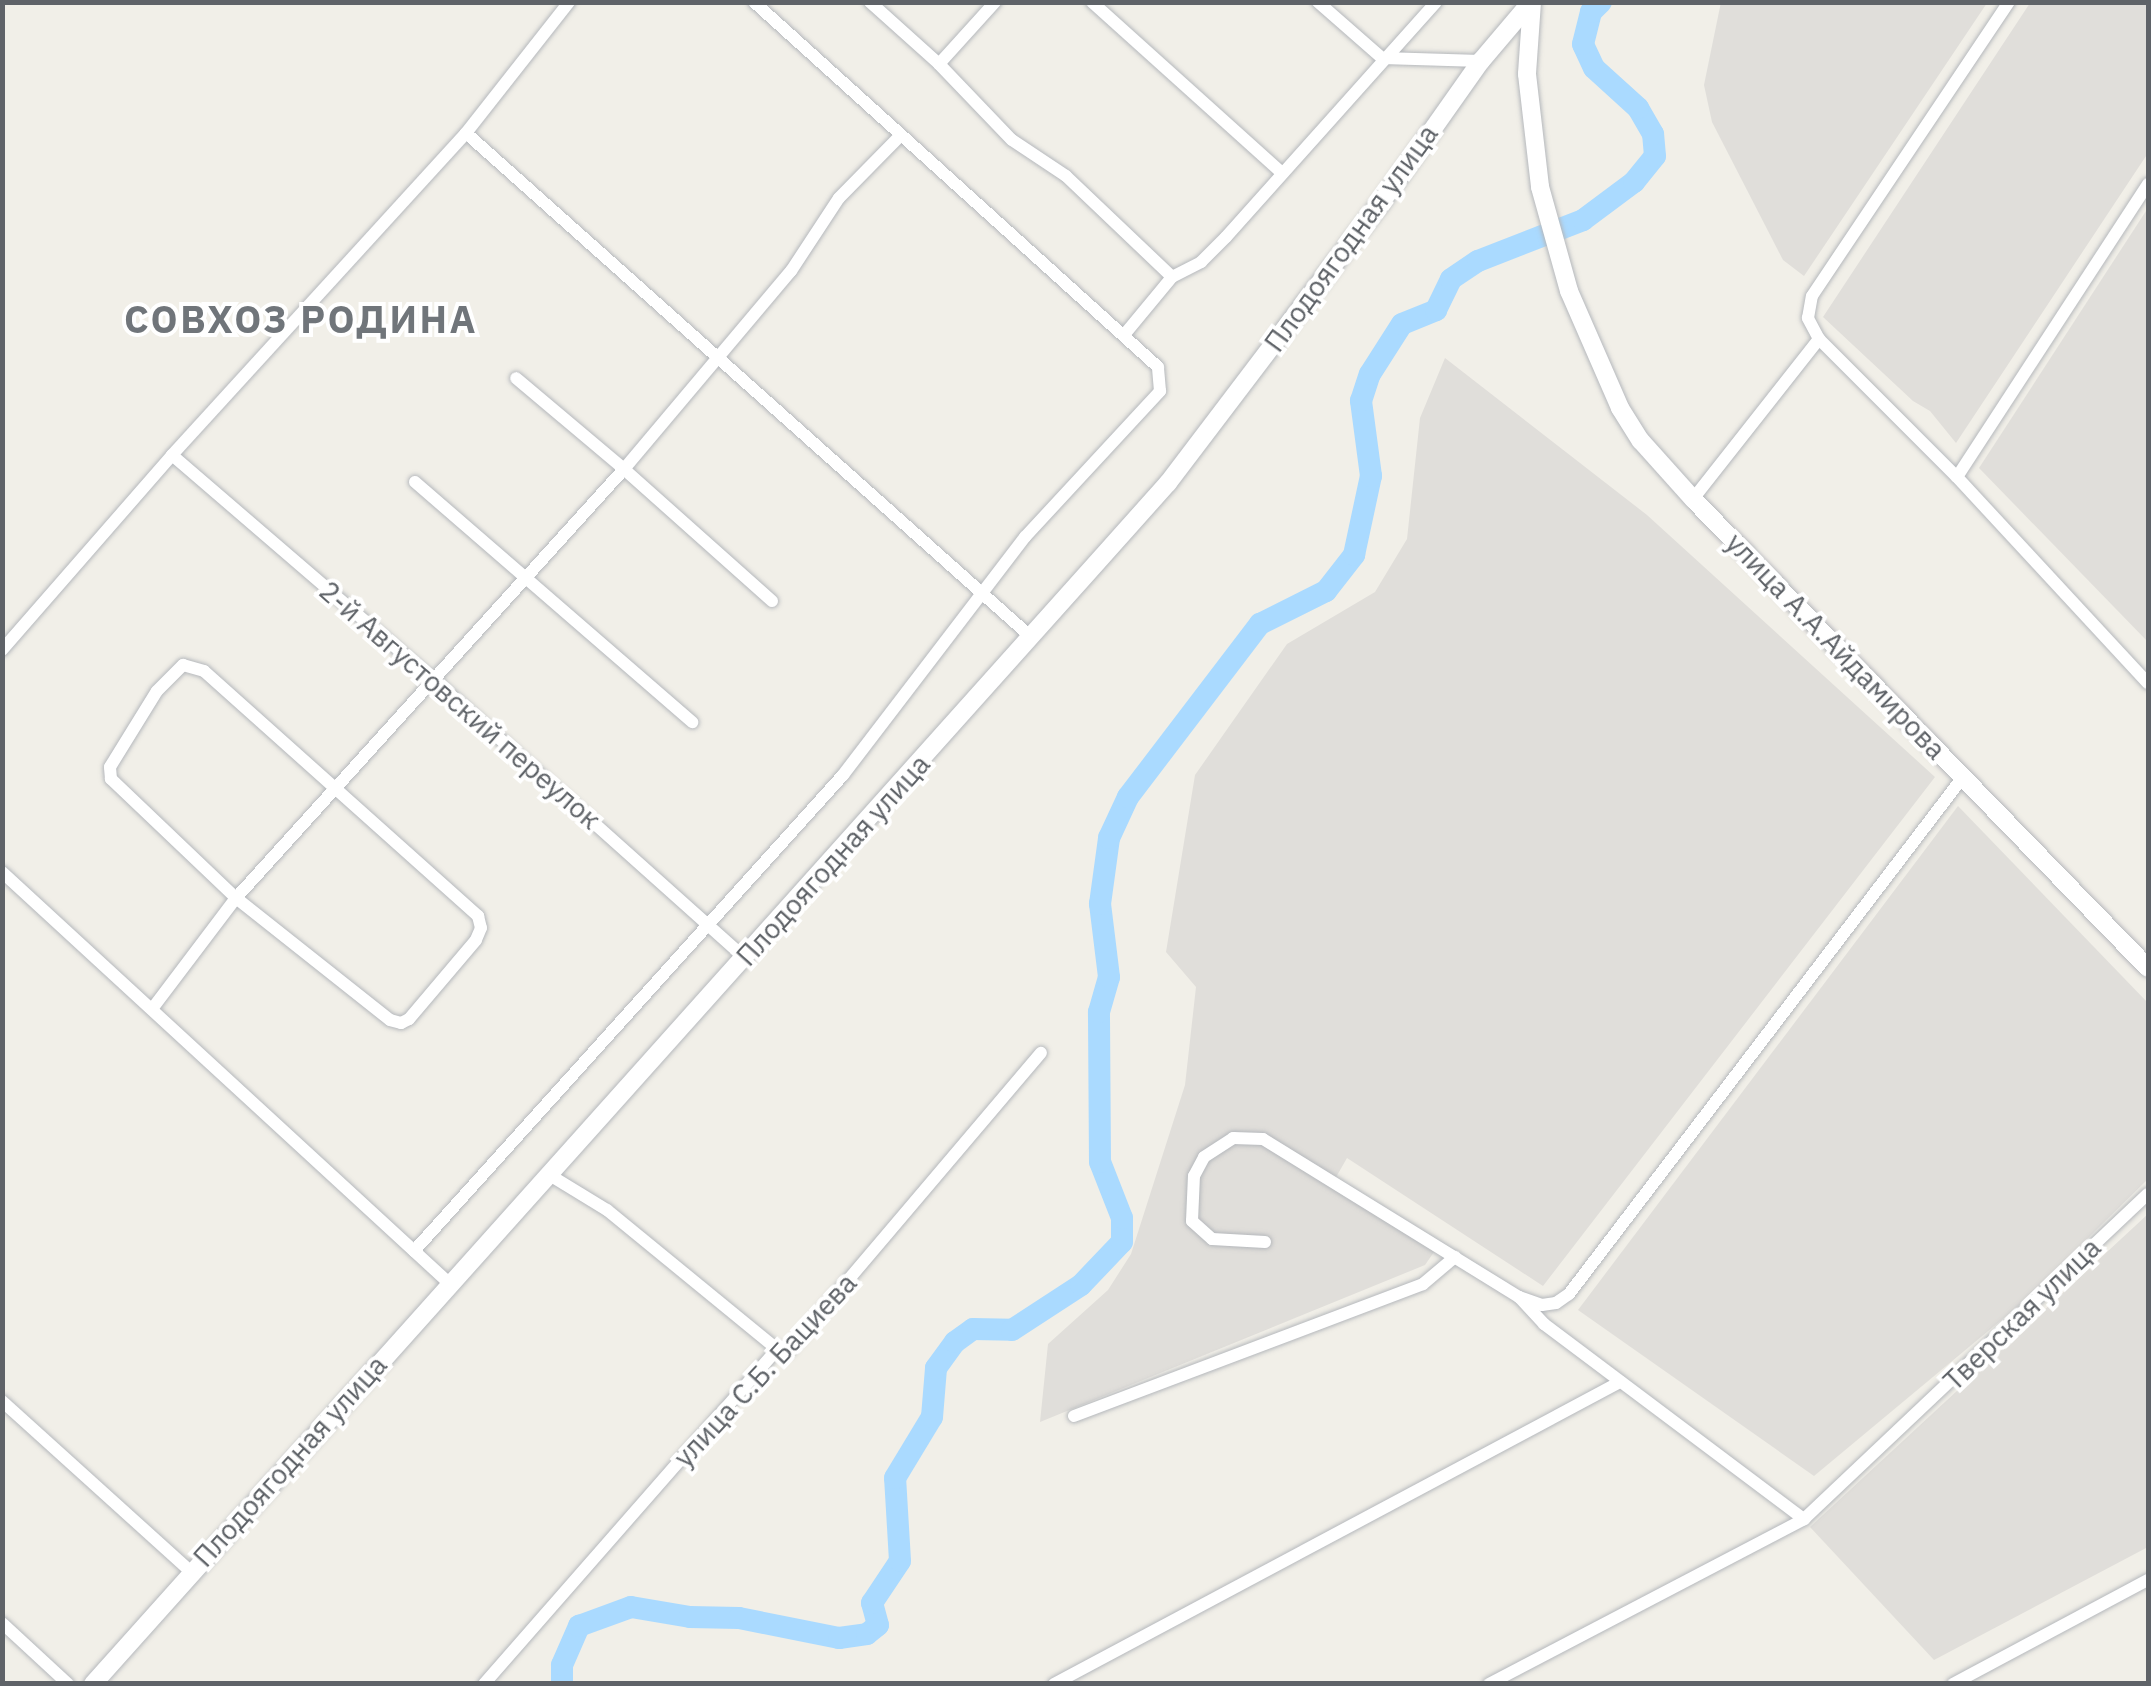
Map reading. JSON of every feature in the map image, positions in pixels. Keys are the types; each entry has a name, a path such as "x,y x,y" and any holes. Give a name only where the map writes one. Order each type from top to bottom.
{"street":[{"path":"2,650 172,455 466,133 568,2"},
{"path":"414,1251 843,775 943,649 982,591 1086,467 1152,404 1160,391 1158,367 754,2"},
{"path":"870,2 939,64 1012,140 1066,176 1172,276"},
{"path":"939,64 994,2"},
{"path":"1092,2 1282,173"},
{"path":"1318,2 1382,58 1481,61"},
{"path":"1124,336 1172,276 1201,262 1436,2"},
{"name":"Плодоягодная улица","path":"93,1684 1168,482 1380,204 1481,61 1531,2"},
{"name":"улица А.А.Айдамирова","path":"1531,2 1527,74 1540,188 1568,291 1620,408 1642,441 1692,499 2148,968"},
{"path":"2009,2 1812,296 1808,318 1819,339 1956,477 2148,683"},
{"path":"466,133 1032,636"},
{"path":"152,1009 236,898 624,469 805,253 839,198 901,135"},
{"path":"1956,477 2148,184"},
{"path":"1692,499 1819,339"},
{"path":"516,378 772,601"},
{"name":"2-й Августовский переулок","path":"172,455 434,680 745,958"},
{"path":"416,482 692,722"},
{"path":"182,664 204,671 478,916 481,928 476,940 409,1020 401,1023 390,1020 236,898 157,826 109,772 171,673 182,664"},
{"path":"1264,1242 1212,1239 1192,1220 1194,1176 1204,1156 1233,1138 1263,1139 1519,1297 1542,1305 1569,1294 1963,777"},
{"path":"2,872 450,1284"},
{"name":"улица С.Б. Бациева","path":"484,1684 777,1349 788,1351 1042,1053"},
{"path":"548,1174 607,1210 777,1349"},
{"name":"Тверская улица","path":"1489,1684 1804,1520 2148,1194"},
{"path":"1074,1416 1424,1284 1455,1258"},
{"path":"1519,1297 1544,1324 1804,1520"},
{"path":"1054,1684 1620,1382"},
{"path":"2,1401 191,1572"},
{"path":"1952,1684 2148,1580"},
{"path":"2,1623 68,1684"}],"shaded area":[{"path":"1721,2 1987,3 1804,276 1783,260 1712,122 1704,85"},
{"path":"2030,3 2148,3 2148,153 1956,443 1930,411 1913,401 1823,317"},
{"path":"2148,208 2148,642 1979,468"},
{"path":"1445,358 1647,515 1935,777 1543,1286 1347,1158 1331,1186 1434,1252 1425,1265 1040,1422 1048,1344 1108,1290 1131,1254 1185,1085 1196,987 1166,952 1195,775 1287,644 1375,592 1407,539 1420,418"},
{"path":"1958,806 2148,1003 2148,1179 2023,1302 1814,1476 1578,1310"},
{"path":"2148,1214 2148,1547 1934,1660 1810,1527"}],"waterway":[{"path":"562,1684 562,1665 579,1626 631,1607 690,1617 739,1618 839,1638 867,1634 878,1625 872,1603 900,1561 895,1478 932,1417 936,1368 955,1342 973,1329 1012,1330 1081,1285 1122,1242 1122,1218 1100,1162 1099,1012 1109,977 1100,904 1109,838 1128,797 1260,624 1326,591 1354,555 1371,476 1361,401 1370,374 1402,324 1436,310 1451,279 1478,261 1583,220 1634,182 1655,156 1653,134 1638,108 1594,68 1583,44 1591,12 1601,2"}],"district":[{"name":"СОВХОЗ РОДИНА","path":"301,319"}]}
